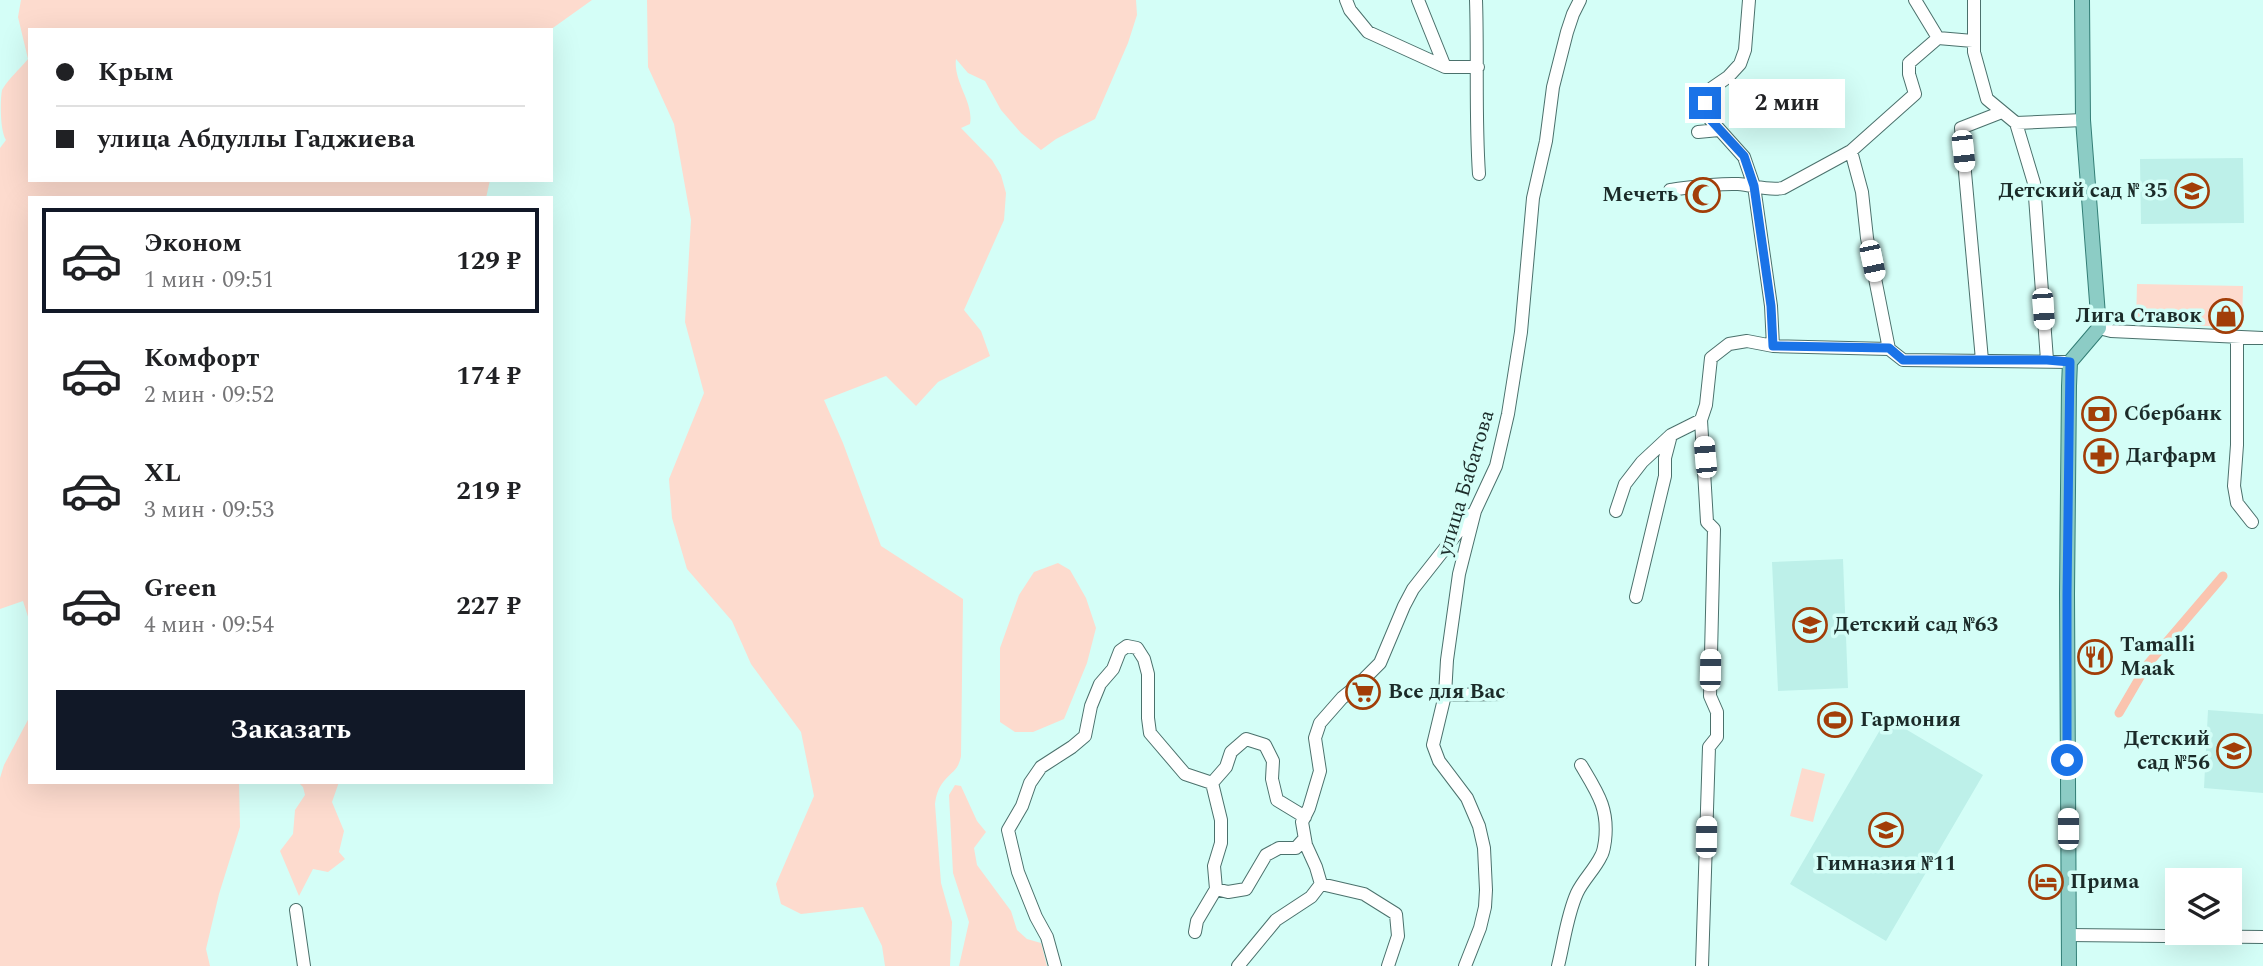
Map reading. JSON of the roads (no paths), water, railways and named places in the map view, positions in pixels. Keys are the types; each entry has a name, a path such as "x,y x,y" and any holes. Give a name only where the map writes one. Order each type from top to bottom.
{"main road":[{"path":"2069,966 2067,594 2070,362 2099,327 2083,120 2082,0"}],"street":[{"path":"1346,0 1350,10 1368,32 1445,67 1478,67"},
{"path":"1418,0 1445,67"},
{"path":"1476,0 1478,67 1475,125 1479,174"},
{"name":"улица Бабатова","path":"1465,966 1485,907 1486,873 1483,848 1474,811 1462,789 1435,753 1434,737 1445,695 1459,575 1475,511 1496,466 1508,414 1521,332 1533,198 1546,141 1560,54 1580,0"},
{"path":"1749,0 1745,50 1740,64 1712,88 1705,103 1709,118 1744,156 1754,186 1770,294 1773,346"},
{"path":"1915,0 1938,38"},
{"path":"1974,0 1973,41 1987,99 2016,123 2034,183 2047,360"},
{"path":"1670,190 1720,184 1783,188 1851,151 1914,94 1909,63 1938,38 1973,41"},
{"path":"1982,360 1961,128 2002,112"},
{"path":"2016,123 2083,120"},
{"path":"1698,132 1719,130"},
{"path":"1851,151 1889,348 1903,360 2070,362"},
{"path":"2099,327 2111,331 2263,338"},
{"path":"2237,337 2237,445 2234,486 2237,503 2252,522"},
{"path":"1702,966 1709,747 1717,737 1717,712 1710,696 1714,529 1707,522 1701,420 1706,405 1712,358 1720,349 1746,341 1773,346 1889,348"},
{"path":"1616,511 1625,484 1642,461 1671,435 1701,420"},
{"path":"1636,597 1665,475 1665,458 1671,435"},
{"path":"1321,884 1304,839 1303,822 1320,771 1315,738 1320,723 1342,698 1380,663 1413,589 1475,511"},
{"path":"1055,966 1047,937 1035,917 1018,872 1008,830 1022,806 1030,783 1041,767 1085,736 1091,706 1100,684 1113,669 1120,652 1127,646 1138,648 1146,667 1150,733 1185,774 1212,783"},
{"path":"1445,695 1502,694"},
{"path":"1212,783 1226,767 1231,752 1246,739 1265,745 1273,761 1272,779 1277,800 1305,817"},
{"path":"1558,966 1579,889 1604,853 1605,810 1581,765"},
{"path":"1195,932 1197,921 1216,889 1214,866 1221,843 1221,820 1212,783"},
{"path":"1216,889 1228,892 1246,889 1266,855 1279,848 1296,848 1304,839"},
{"path":"1238,966 1276,920 1311,897 1321,884"},
{"path":"1321,884 1364,894 1396,914 1398,936 1388,966"},
{"path":"296,910 304,966"},
{"path":"2068,935 2263,937"}],"waterway":[{"path":"2119,713 2147,665 2223,576"}],"place":[{"name":"Детский сад № 35","path":"2192,191"},
{"name":"Мечеть","path":"1703,195"},
{"name":"Лига Ставок","path":"2226,316"},
{"name":"Сбербанк","path":"2099,414"},
{"name":"Дагфарм","path":"2101,456"},
{"name":"Детский сад №63","path":"1810,625"},
{"name":"Tamalli Maak","path":"2095,657"},
{"name":"Все для Вас","path":"1363,692"},
{"name":"Гармония","path":"1835,720"},
{"name":"Детский сад №56","path":"2234,751"},
{"name":"Гимназия №11","path":"1886,830"},
{"name":"Прима","path":"2046,882"}]}
